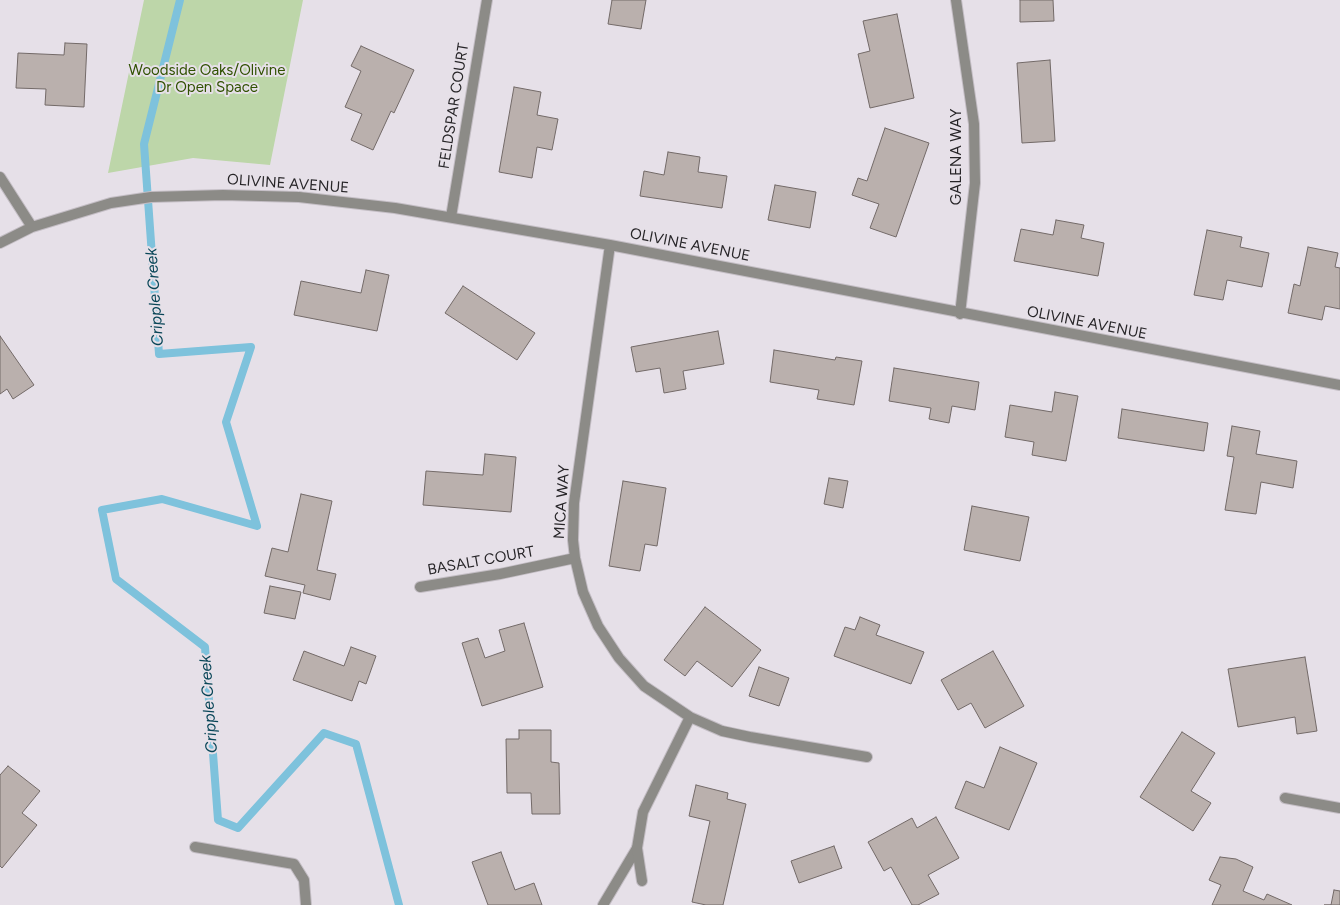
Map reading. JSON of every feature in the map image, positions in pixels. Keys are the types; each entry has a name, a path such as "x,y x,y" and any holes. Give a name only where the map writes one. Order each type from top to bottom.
{"street":[{"name":"FELDSPAR COURT","path":"451,217 487,0"},
{"name":"GALENA WAY","path":"956,0 974,124 975,183 960,314"},
{"path":"0,177 32,227"},
{"name":"OLIVINE AVENUE","path":"0,244 32,227 111,203 151,197 223,195 299,197 395,208 610,245 960,314 1340,385"},
{"name":"MICA WAY","path":"610,245 574,503 573,540 576,558 583,592 598,626 619,658 644,686 690,717 722,730 750,738 867,757"},
{"name":"BASALT COURT","path":"420,587 500,574 576,558"},
{"path":"642,881 638,848 643,812 690,717"},
{"path":"1285,798 1340,808"},
{"path":"195,847 294,864 304,880 306,905"},
{"path":"603,905 638,848"}],"green space":[{"name":"Woodside Oaks/Olivine Dr Open Space","path":"144,0 303,0 270,165 193,158 108,173"}],"building":[{"path":"612,0 646,0 641,29 608,24"},
{"path":"1020,0 1053,0 1054,21 1020,22"},
{"path":"897,14 914,98 870,108 858,54 870,51 863,21"},
{"path":"65,43 87,44 84,107 45,105 46,89 16,88 18,53 64,55"},
{"path":"361,46 414,70 394,113 391,111 373,150 351,140 362,114 345,107 361,71 351,66"},
{"path":"1050,60 1055,141 1022,143 1017,63"},
{"path":"514,87 541,92 537,115 558,119 552,150 537,147 532,178 499,172"},
{"path":"885,128 929,143 896,237 870,228 879,204 852,195 858,178 867,181"},
{"path":"668,152 700,157 698,172 727,176 722,208 640,196 644,171 664,175"},
{"path":"775,185 816,192 810,228 768,220"},
{"path":"1056,220 1084,225 1081,238 1104,243 1098,276 1014,261 1021,229 1053,235"},
{"path":"1207,230 1242,237 1240,247 1269,253 1262,287 1227,280 1223,300 1194,295"},
{"path":"1308,247 1338,253 1335,267 1340,268 1340,309 1325,306 1322,320 1288,313 1294,284 1300,286"},
{"path":"366,270 389,275 377,331 294,315 301,281 361,293"},
{"path":"463,286 535,333 517,360 445,313"},
{"path":"718,331 724,364 683,371 686,389 664,393 660,368 636,372 631,347"},
{"path":"0,336 34,385 13,399 7,389 0,394"},
{"path":"774,350 835,360 836,357 862,361 854,405 817,399 819,390 770,382"},
{"path":"894,368 979,382 975,410 952,406 949,423 929,419 931,408 889,401"},
{"path":"1055,392 1078,396 1066,461 1032,455 1034,442 1005,437 1010,405 1052,412"},
{"path":"1122,409 1208,423 1204,451 1118,438"},
{"path":"1232,426 1260,431 1256,454 1297,461 1293,488 1261,482 1256,514 1225,510 1234,457 1227,456"},
{"path":"485,454 516,457 511,512 423,505 426,471 483,475"},
{"path":"829,478 848,481 843,508 824,504"},
{"path":"623,481 666,488 657,546 645,544 640,571 609,566"},
{"path":"301,494 332,501 317,570 336,574 330,600 303,593 305,585 265,576 272,548 288,552"},
{"path":"972,506 1029,517 1020,561 964,550"},
{"path":"270,586 301,592 295,619 264,613"},
{"path":"705,607 761,650 732,687 697,661 685,676 664,660"},
{"path":"860,617 880,625 876,635 924,652 911,684 834,656 845,627 855,630"},
{"path":"524,623 543,687 482,706 462,643 478,638 485,658 505,651 499,630"},
{"path":"351,647 376,656 366,684 359,681 352,701 293,680 304,651 344,666"},
{"path":"993,651 1024,706 985,728 971,703 958,710 941,680"},
{"path":"1305,657 1317,731 1297,734 1295,717 1238,727 1228,669"},
{"path":"759,667 789,678 779,706 749,696"},
{"path":"519,730 551,730 551,762 559,763 560,814 532,814 531,793 507,793 506,739 519,739"},
{"path":"1182,732 1215,753 1191,791 1211,803 1193,831 1140,797"},
{"path":"1000,747 1037,763 1009,830 955,808 966,781 984,788"},
{"path":"8,766 40,791 22,813 37,825 2,868 0,866 0,775"},
{"path":"696,785 728,793 727,799 746,804 723,905 706,905 692,902 710,821 689,816"},
{"path":"936,817 959,858 928,875 939,894 918,905 912,905 891,867 884,871 868,842 912,818 917,828"},
{"path":"834,846 842,868 799,883 791,861"},
{"path":"501,852 515,890 534,883 542,905 488,905 472,862"},
{"path":"1220,857 1236,859 1253,867 1243,891 1264,900 1267,894 1292,905 1212,905 1221,885 1209,880"},
{"path":"1334,890 1340,891 1340,905 1331,905"}],"waterway":[{"name":"Cripple Creek","path":"180,0 144,144 159,354 251,347 226,422 257,526 162,499 102,510 116,579 205,647 218,820 238,828 324,733 356,744 399,905"}]}
